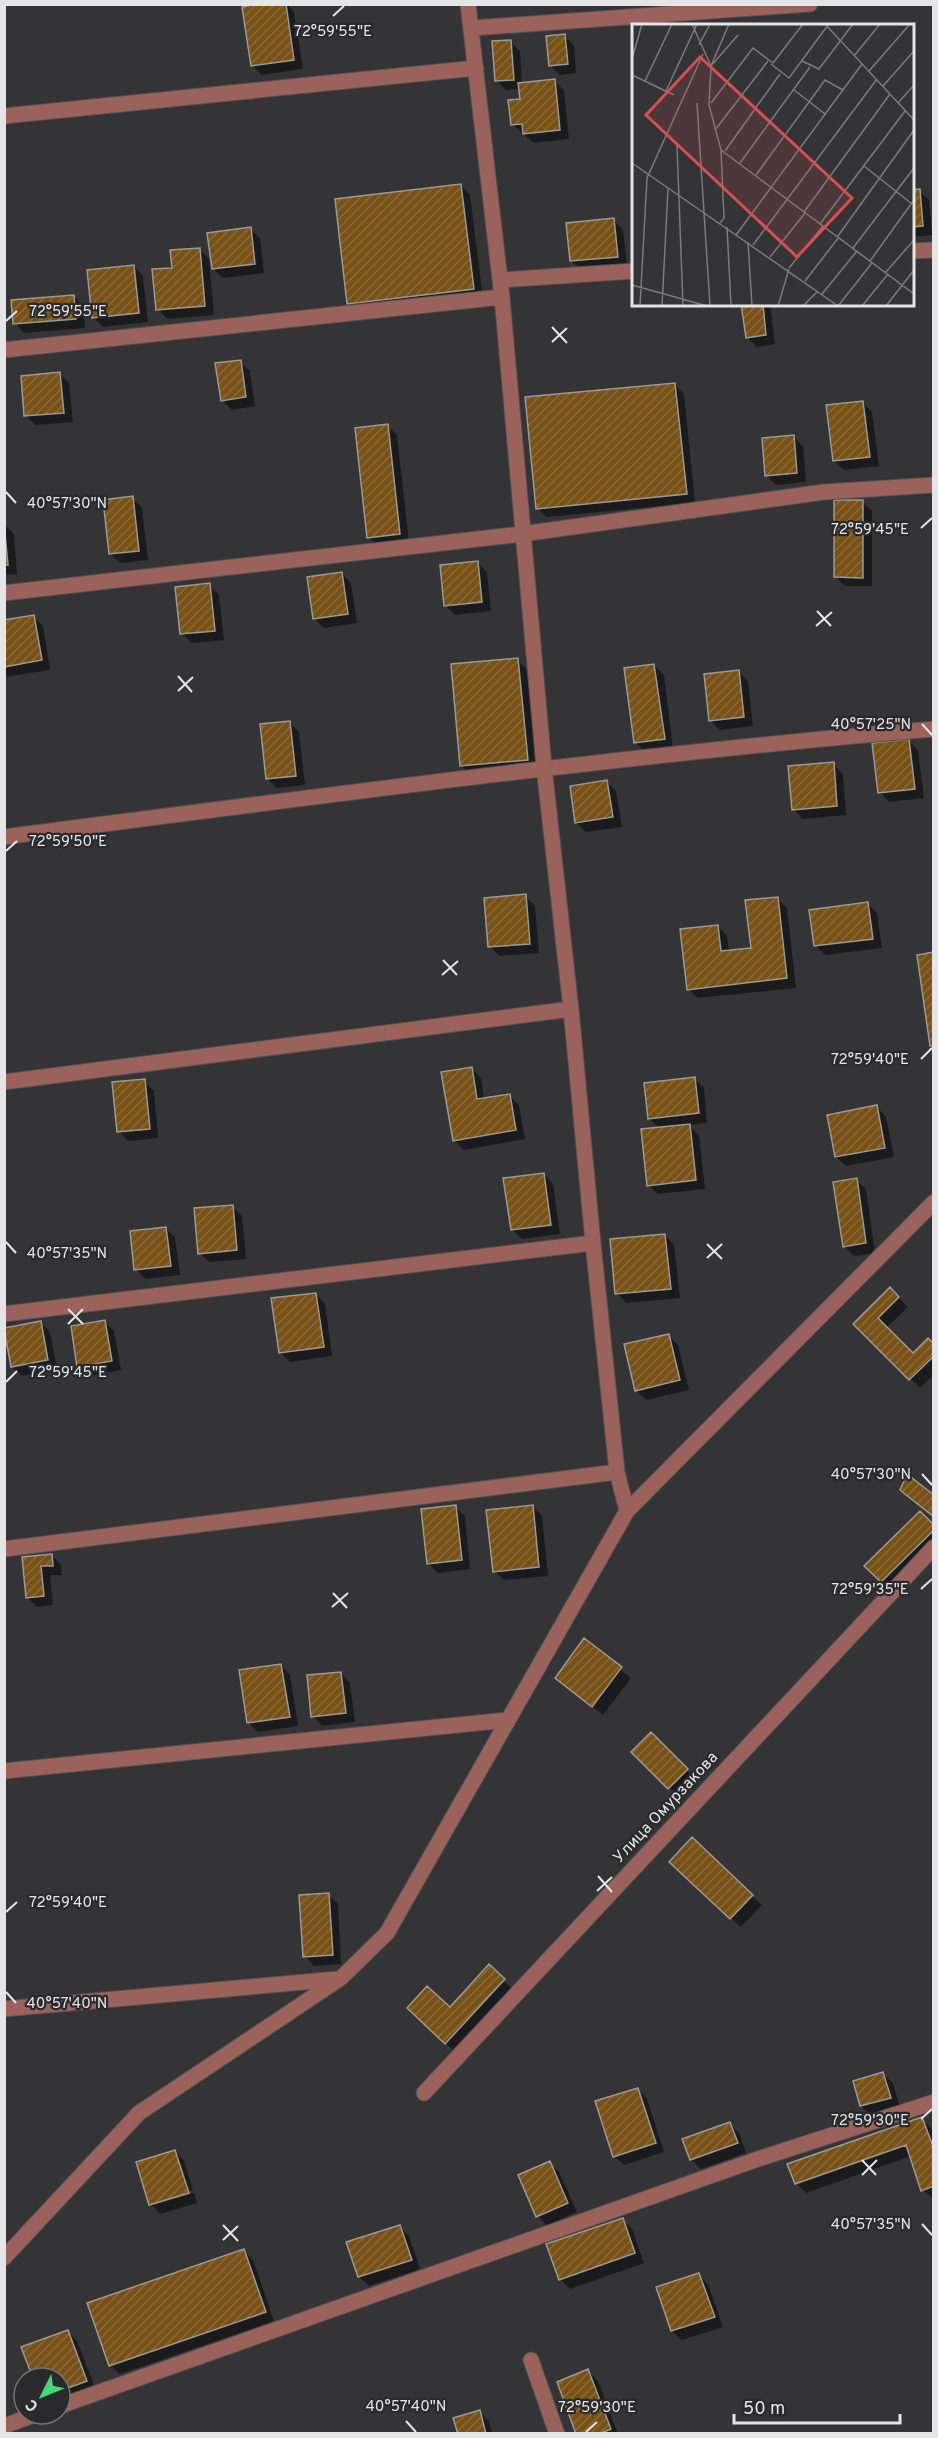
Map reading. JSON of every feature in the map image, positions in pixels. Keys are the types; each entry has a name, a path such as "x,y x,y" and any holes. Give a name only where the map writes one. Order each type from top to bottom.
{"street":[{"path":"468,4 502,297 544,767 572,1009 617,1472 627,1511"},
{"path":"472,28 810,4"},
{"path":"4,116 476,68"},
{"path":"914,251 933,250"},
{"path":"500,280 632,271"},
{"path":"4,350 502,297"},
{"path":"4,593 522,534 824,492 933,485"},
{"path":"4,837 544,767 786,741 933,729"},
{"path":"4,1082 572,1009"},
{"path":"4,2258 139,2113 341,1978 387,1933 627,1511 933,1202"},
{"path":"4,1314 593,1243"},
{"path":"4,1549 617,1472"},
{"name":"Улица Омурзакова","path":"424,2093 933,1547"},
{"path":"4,1771 507,1720"},
{"path":"4,2009 341,1978"},
{"path":"72,2402 758,2158 933,2102"},
{"path":"531,2360 557,2433"}],"building":[{"path":"257,4 286,4 294,60 251,66 242,7"},
{"path":"565,34 568,64 549,66 546,36"},
{"path":"511,40 514,80 495,81 492,41"},
{"path":"555,79 560,130 523,134 522,124 511,125 508,100 520,99 518,83"},
{"path":"461,184 474,289 347,304 335,199"},
{"path":"920,189 923,226 914,227 914,190"},
{"path":"614,218 618,257 570,261 566,223"},
{"path":"251,227 255,264 212,269 207,233"},
{"path":"200,248 205,306 156,310 152,269 172,268 170,250"},
{"path":"134,265 139,313 92,318 87,270"},
{"path":"74,295 76,319 13,324 11,300"},
{"path":"741,306 763,306 766,335 746,338"},
{"path":"241,360 246,397 221,401 215,363"},
{"path":"60,372 64,413 24,416 21,376"},
{"path":"675,383 687,494 536,509 525,397"},
{"path":"863,401 870,457 833,461 826,405"},
{"path":"388,424 400,534 367,538 355,428"},
{"path":"794,435 797,473 765,476 762,438"},
{"path":"133,496 139,551 109,554 103,500"},
{"path":"834,500 863,500 863,578 834,577"},
{"path":"4,523 8,565 4,565"},
{"path":"478,561 482,602 444,606 440,565"},
{"path":"342,572 348,614 313,619 307,577"},
{"path":"210,583 215,631 180,634 175,587"},
{"path":"34,615 42,660 4,667 4,620"},
{"path":"518,658 528,760 460,766 451,664"},
{"path":"654,664 665,739 634,743 624,668"},
{"path":"739,670 744,717 709,721 704,674"},
{"path":"290,721 296,776 266,779 260,724"},
{"path":"909,739 915,789 878,793 872,743"},
{"path":"834,762 837,806 792,810 788,766"},
{"path":"607,780 613,817 575,823 570,786"},
{"path":"526,894 530,944 488,947 484,898"},
{"path":"778,897 787,978 687,990 680,929 718,925 721,951 751,948 745,900"},
{"path":"868,902 873,939 814,946 809,910"},
{"path":"934,952 934,1046 930,1046 917,955"},
{"path":"472,1067 477,1099 510,1094 516,1130 453,1141 441,1072"},
{"path":"695,1077 699,1113 648,1119 644,1083"},
{"path":"145,1079 150,1129 117,1132 112,1082"},
{"path":"877,1105 885,1148 835,1157 827,1115"},
{"path":"690,1124 696,1180 647,1186 641,1129"},
{"path":"544,1173 551,1225 511,1230 503,1178"},
{"path":"857,1178 866,1243 843,1247 833,1182"},
{"path":"233,1205 237,1250 198,1254 194,1208"},
{"path":"166,1227 171,1266 134,1270 130,1231"},
{"path":"665,1234 671,1289 615,1294 610,1239"},
{"path":"890,1287 899,1297 878,1318 913,1353 928,1338 934,1344 934,1356 909,1380 853,1324"},
{"path":"316,1293 324,1347 279,1353 271,1298"},
{"path":"105,1320 112,1361 77,1367 71,1326"},
{"path":"41,1321 48,1360 11,1367 4,1328"},
{"path":"669,1334 680,1380 635,1391 624,1344"},
{"path":"907,1474 934,1495 934,1517 900,1490"},
{"path":"456,1505 462,1560 427,1564 421,1509"},
{"path":"533,1505 539,1567 493,1572 486,1510"},
{"path":"920,1511 934,1525 934,1530 881,1582 864,1566"},
{"path":"52,1554 53,1566 41,1566 44,1596 26,1598 22,1557"},
{"path":"584,1638 622,1667 592,1707 555,1678"},
{"path":"281,1664 290,1717 247,1723 239,1670"},
{"path":"341,1672 346,1713 311,1717 307,1675"},
{"path":"651,1732 688,1769 668,1789 631,1752"},
{"path":"692,1837 753,1895 730,1919 669,1862"},
{"path":"329,1893 333,1955 303,1957 299,1895"},
{"path":"489,1964 505,1979 445,2044 407,2008 427,1986 450,2007"},
{"path":"883,2072 891,2098 860,2106 853,2081"},
{"path":"638,2088 656,2143 613,2157 595,2101"},
{"path":"922,2117 934,2149 934,2186 921,2191 906,2145 795,2184 787,2164"},
{"path":"730,2122 738,2143 690,2160 682,2139"},
{"path":"175,2150 189,2193 149,2205 136,2162"},
{"path":"550,2161 568,2203 536,2217 518,2175"},
{"path":"623,2218 635,2253 559,2280 546,2244"},
{"path":"400,2225 412,2260 358,2277 346,2242"},
{"path":"244,2249 266,2312 109,2366 87,2303"},
{"path":"699,2273 715,2317 671,2331 656,2287"},
{"path":"68,2330 87,2381 72,2387 72,2366 28,2366 21,2347"},
{"path":"588,2369 611,2429 599,2434 576,2434 557,2382"},
{"path":"480,2410 486,2434 458,2434 453,2418"}]}
